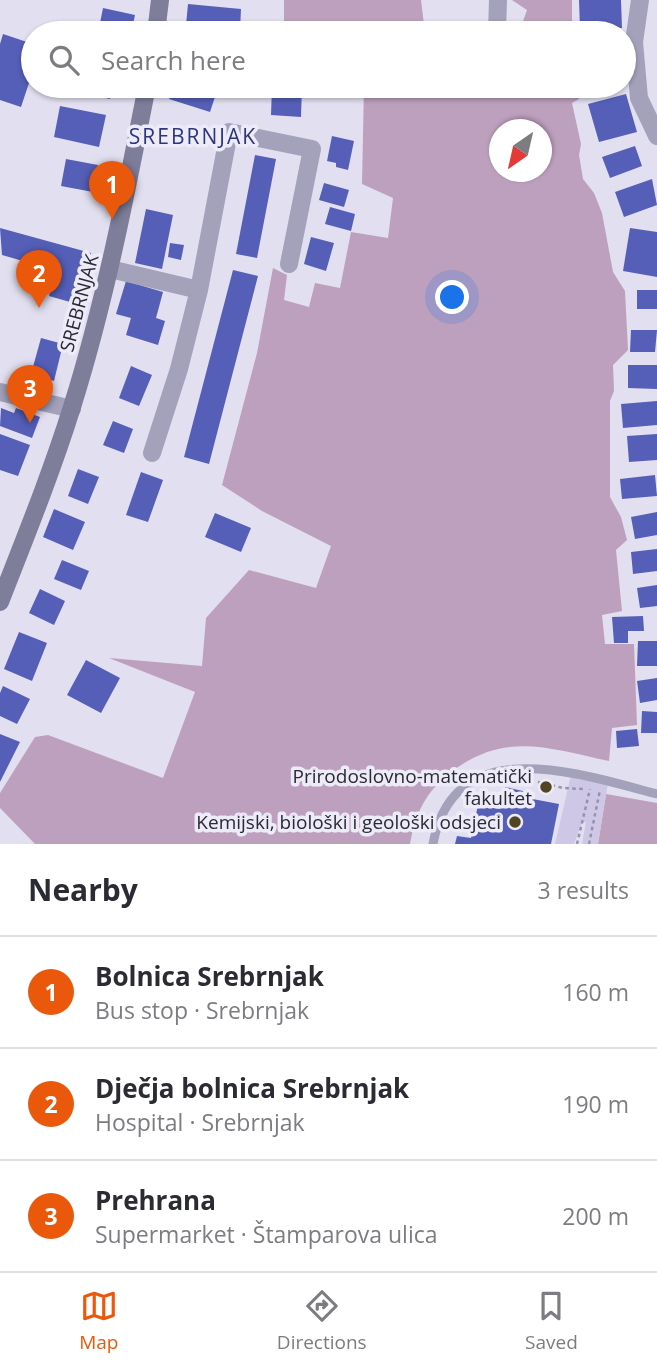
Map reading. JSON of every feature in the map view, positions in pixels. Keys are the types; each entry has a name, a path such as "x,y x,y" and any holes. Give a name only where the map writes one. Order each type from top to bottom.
{"main road":[{"path":"157,21 160,0"},
{"name":"SREBRNJAK","path":"0,602 72,409 110,269 145,98"}],"street":[{"path":"497,21 498,0"},
{"path":"636,34 640,0"},
{"path":"636,56 639,98 657,136"},
{"path":"152,453 179,369 199,289 229,132 312,149 289,264"},
{"path":"110,269 199,289"},
{"path":"0,392 72,409"}],"lane":[{"path":"433,844 443,811 454,796 474,780 498,769 537,768 657,794"}],"path":[{"path":"536,775 535,782 563,788 607,791"},
{"path":"577,844 590,789"},
{"path":"589,844 600,790"}],"shaded area":[{"path":"284,0 421,0 424,21 284,21"},
{"path":"512,0 572,0 572,21 523,21 527,10"},
{"path":"364,98 579,98 572,103 581,144 579,155 583,179 594,193 602,213 613,272 625,291 628,350 613,365 614,391 610,401 610,497 621,517 627,540 616,550 622,611 602,615 605,644 634,644 637,725 612,728 609,761 527,746 490,751 471,759 451,772 428,796 415,822 410,844 35,844 0,808 0,793 35,737 48,735 163,778 195,692 109,658 202,666 206,618 249,570 316,588 331,546 262,511 222,485 257,353 273,268 287,275 284,300 309,307 315,283 340,288 351,232 388,238 393,198 362,184"},
{"path":"571,775 608,783 598,844 582,844 586,822 582,823 574,844 555,844"},
{"path":"606,794 657,803 657,844 598,844"}],"building":[{"path":"579,0 621,0 622,21 580,21"},
{"path":"188,4 241,9 240,21 186,21"},
{"path":"103,8 135,15 134,21 100,21"},
{"path":"3,34 21,40 21,98 24,98 21,107 0,100 0,44"},
{"path":"169,98 215,98 210,112"},
{"path":"272,98 302,98 301,117 271,115"},
{"path":"611,98 627,98 637,132 599,142 588,104"},
{"path":"60,106 106,115 99,147 54,137"},
{"path":"332,136 354,141 348,170 327,161"},
{"path":"635,146 642,166 610,178 602,157"},
{"path":"255,155 276,159 257,258 236,254"},
{"path":"66,159 98,165 93,192 61,186"},
{"path":"652,179 657,205 624,217 615,192"},
{"path":"324,183 349,190 344,207 319,200"},
{"path":"330,207 355,214 351,231 325,224"},
{"path":"146,209 173,215 162,269 135,263"},
{"path":"0,228 91,253 77,304 49,296 57,267 52,265 51,269 2,255"},
{"path":"630,228 657,232 657,277 623,271"},
{"path":"311,237 334,243 326,271 304,264"},
{"path":"170,243 184,245 181,260 168,257"},
{"path":"233,270 258,276 209,464 184,457"},
{"path":"126,281 163,292 156,318 165,321 158,345 126,335 131,318 116,314"},
{"path":"637,290 657,290 657,309 637,309"},
{"path":"631,330 657,330 655,352 630,352"},
{"path":"41,338 63,344 54,381 31,374"},
{"path":"628,365 657,365 657,389 628,388"},
{"path":"131,366 152,375 139,406 119,398"},
{"path":"657,401 657,425 623,428 621,404"},
{"path":"1,408 14,413 16,408 40,417 32,438 0,426"},
{"path":"113,421 133,429 124,453 103,445"},
{"path":"0,434 30,445 18,476 0,470"},
{"path":"657,434 657,460 629,462 627,436"},
{"path":"78,469 99,477 88,504 68,496"},
{"path":"141,472 163,480 148,522 126,515"},
{"path":"655,475 657,496 622,499 620,479"},
{"path":"54,509 85,522 73,550 43,537"},
{"path":"657,512 657,535 635,539 631,517"},
{"path":"215,513 251,528 241,552 205,537"},
{"path":"657,549 657,571 633,574 631,552"},
{"path":"62,560 89,571 81,590 54,579"},
{"path":"657,585 657,606 640,608 637,588"},
{"path":"40,589 65,601 54,625 29,613"},
{"path":"643,616 644,631 628,631 628,643 614,643 612,617"},
{"path":"19,632 47,643 32,681 4,669"},
{"path":"638,641 657,641 657,666 637,666"},
{"path":"86,660 120,678 101,713 67,695"},
{"path":"657,678 657,700 640,703 637,681"},
{"path":"3,686 30,699 17,724 0,716 0,693"},
{"path":"642,711 657,712 657,733 641,733"},
{"path":"637,729 639,746 617,748 616,731"},
{"path":"0,734 20,742 0,782"},
{"name":"Kemijski, biološki i geološki odsjeci","path":"505,787 523,791 522,797 559,804 551,844 455,844 457,836 471,838 478,805 500,809"}],"place":[{"name":"Bolnica Srebrnjak","path":"112,219"},
{"name":"Dječja bolnica Srebrnjak","path":"39,308"},
{"name":"Prehrana","path":"30,423"},
{"name":"Prirodoslovno-matematički fakultet","path":"546,787"},
{"name":"Kemijski, biološki i geološki odsjeci","path":"515,822"}],"district":[{"name":"SREBRNJAK","path":"193,136"}]}
